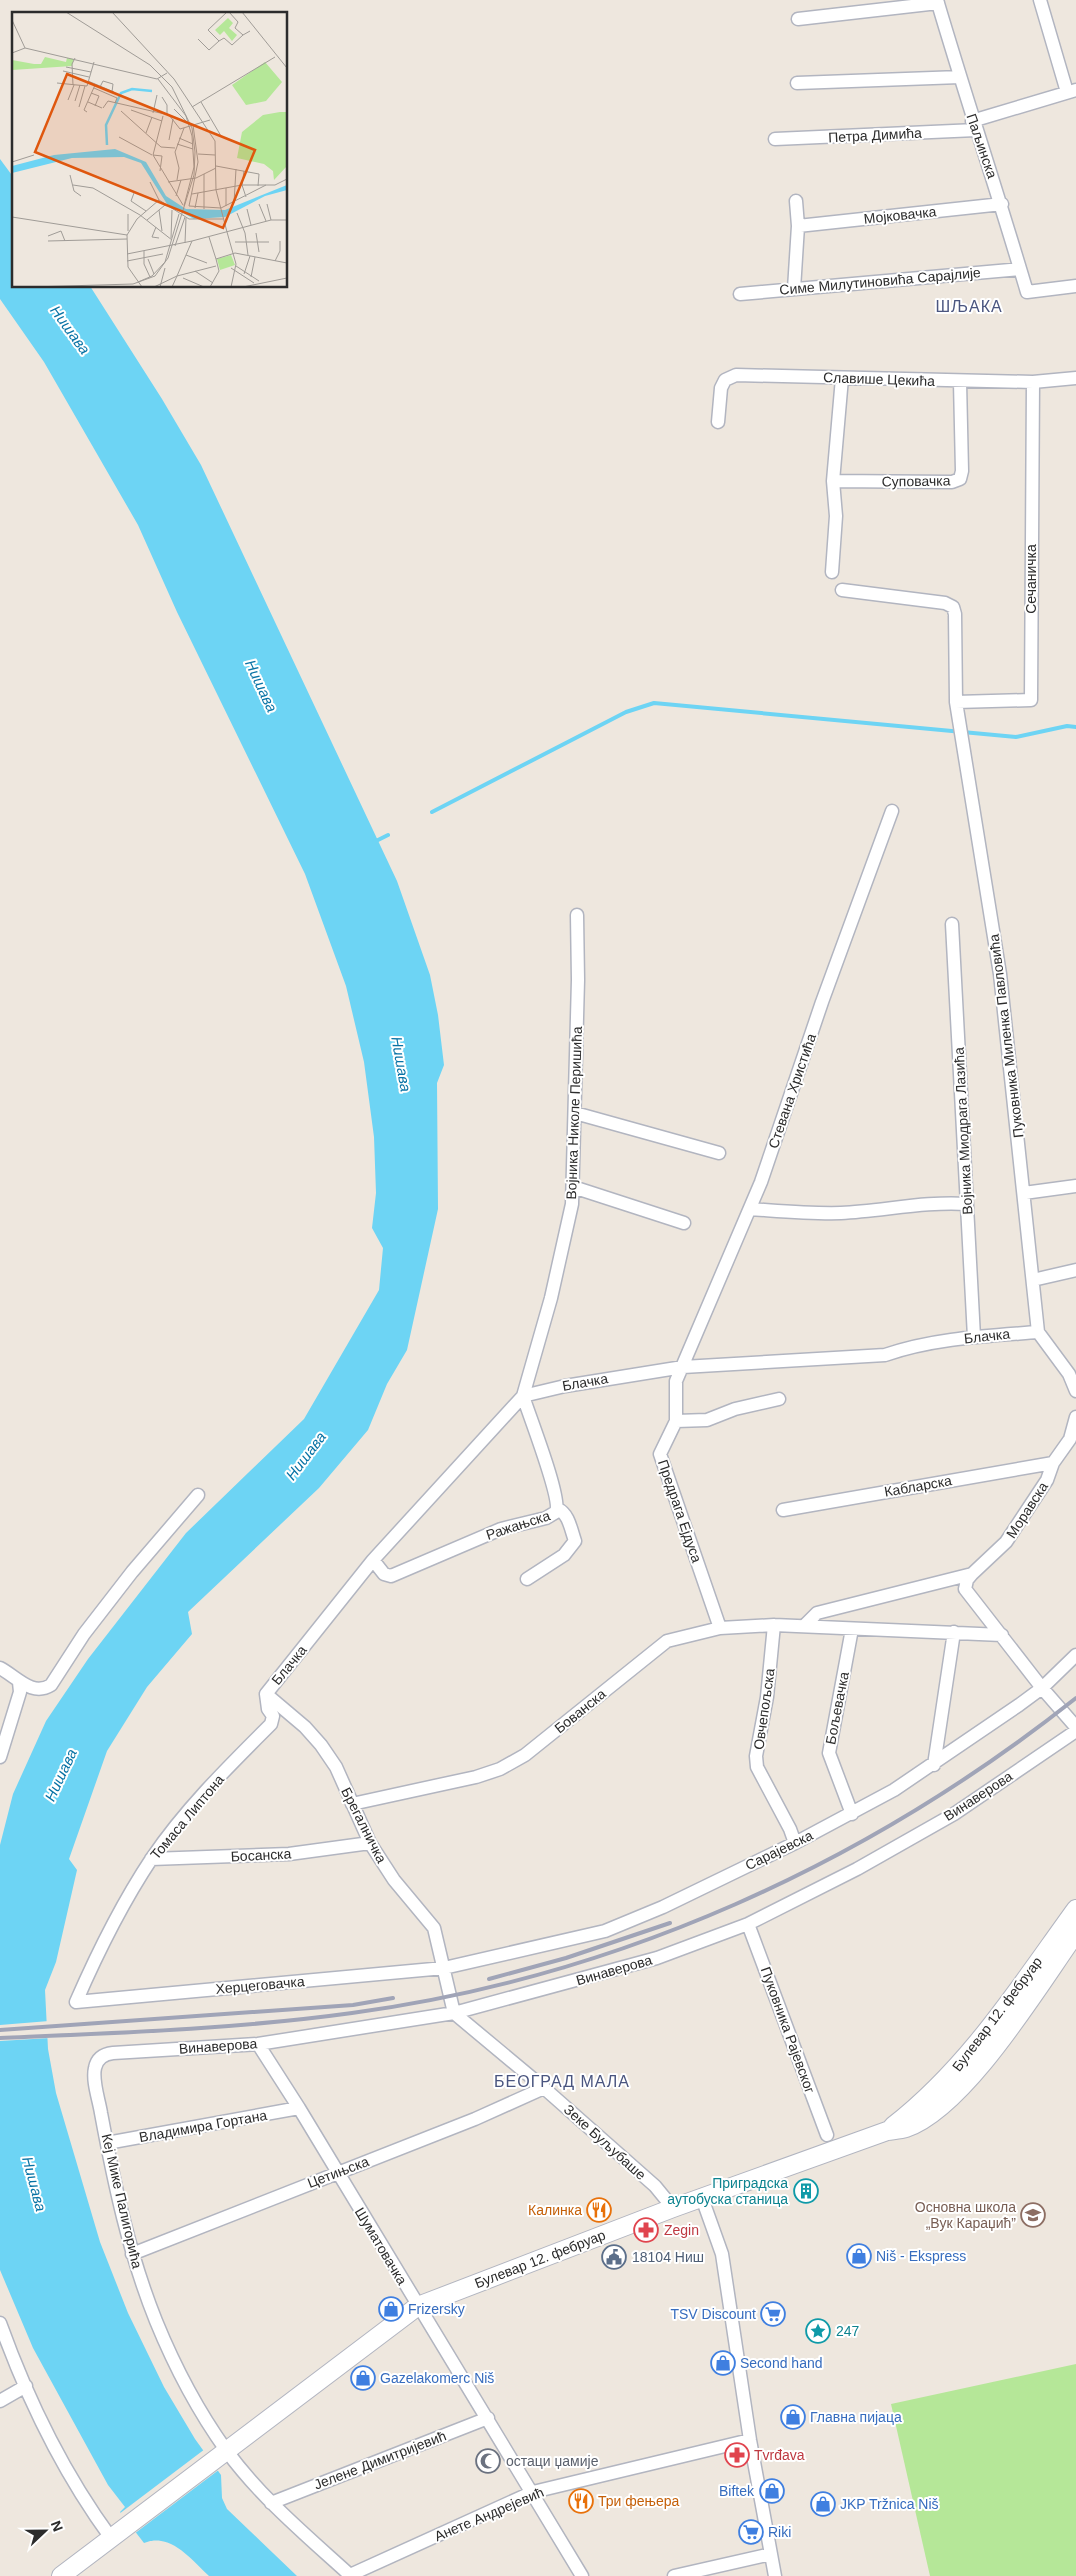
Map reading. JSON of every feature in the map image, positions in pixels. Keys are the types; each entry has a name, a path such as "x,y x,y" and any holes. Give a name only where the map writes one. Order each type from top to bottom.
{"main road":[{"name":"Булевар 12. фебруар","path":"887,2131 924,2102 973,2050 1076,1909"},
{"name":"Булевар 12. фебруар","path":"61,2576 220,2455 245,2439 418,2306 673,2208 887,2131 905,2128 922,2120 947,2101 985,2062 1076,1934"}],"street":[{"path":"1040,0 1071,91"},
{"path":"798,19 938,1"},
{"name":"Паљинска","path":"938,1 974,125 1002,204 1027,292 1076,286"},
{"path":"797,83 960,77"},
{"name":"Петра Димића","path":"775,139 974,125 1071,91"},
{"path":"794,289 798,226 796,202"},
{"name":"Мојковачка","path":"798,226 1002,204"},
{"name":"Симе Милутиновића Сарајлије","path":"740,294 1020,269"},
{"name":"Славише Цекића","path":"718,422 722,388 725,380 736,375 960,382 1033,382 1076,378"},
{"path":"832,572 836,516 833,481 842,378"},
{"name":"Суповачка","path":"833,481 952,482 960,480 962,471 960,382"},
{"name":"Сечаничка","path":"956,702 1031,700 1033,382"},
{"name":"Пуковника Миленка Павловића","path":"842,590 945,603 953,608 956,702 1000,974 1038,1332"},
{"name":"Стевана Христића","path":"683,1367 750,1209 822,1002 892,811"},
{"name":"Војника Николе Перишића","path":"523,1396 551,1298 572,1204 577,915"},
{"name":"Војника Миодрага Лазића","path":"952,924 974,1337"},
{"path":"575,1114 719,1153"},
{"path":"1024,1193 1076,1186"},
{"path":"573,1187 684,1223"},
{"path":"750,1209 839,1213 905,1208 941,1202 967,1204"},
{"path":"1033,1280 1076,1270"},
{"path":"1038,1332 1072,1373 1076,1391"},
{"name":"Блачка","path":"266,1694 373,1560 523,1396 564,1386 683,1367 885,1355 910,1346 974,1337 1038,1332"},
{"name":"Предрага Ејдуса","path":"683,1367 676,1381 676,1421 672,1433 662,1448 661,1458 720,1628"},
{"name":"Ражањска","path":"373,1560 384,1574 391,1576 501,1529 546,1518 558,1509 548,1470 523,1396"},
{"path":"676,1421 707,1420 735,1409 779,1399"},
{"name":"Моравска","path":"972,1574 1006,1542 1047,1480 1053,1463 1070,1439 1076,1417"},
{"name":"Кабларска","path":"783,1510 1053,1463"},
{"path":"0,1668 19,1682 35,1690 43,1690 51,1685 84,1634 132,1572 198,1496"},
{"path":"527,1579 564,1555 575,1541 568,1519 558,1509"},
{"path":"804,1626 818,1613 972,1574"},
{"path":"972,1574 966,1584 967,1593 1002,1634 1042,1688 1076,1727"},
{"name":"Бованска","path":"352,1804 500,1770 525,1755 666,1641 720,1628 774,1625 1002,1634"},
{"name":"Овчепољска","path":"774,1625 767,1697 756,1756 757,1766 790,1829 795,1843"},
{"name":"Бољевачка","path":"852,1629 829,1753 852,1814"},
{"path":"934,1765 954,1632"},
{"name":"Сарајевска","path":"444,1968 605,1930 662,1907 795,1843 852,1814 934,1765 1042,1688 1076,1655"},
{"path":"0,1757 20,1692 19,1682"},
{"name":"Брегалничка","path":"266,1694 305,1727 321,1745 336,1767 370,1842 394,1880 434,1928 444,1968"},
{"name":"Томаса Липтона","path":"76,2002 94,1961 151,1859 210,1786 271,1724 273,1716 268,1708 266,1694"},
{"name":"Винаверова","path":"101,2057 114,2053 258,2044 454,2013 657,1958 748,1924 857,1869 954,1814 1076,1731"},
{"name":"Босанска","path":"151,1859 288,1854 370,1842"},
{"name":"Пуковника Рајевског","path":"748,1924 827,2135"},
{"path":"444,1968 454,2013"},
{"name":"Херцеговачка","path":"76,2002 444,1968"},
{"name":"Зеке Буљубаше","path":"454,2013 544,2088 655,2186 673,2208"},
{"name":"Шуматовачка","path":"258,2044 488,2418 582,2576"},
{"name":"Кеј Мике Палигорића","path":"101,2057 95,2067 94,2074 107,2143 132,2254 168,2349 192,2394 220,2455 350,2576"},
{"name":"Цетињска","path":"132,2254 474,2119 544,2088"},
{"name":"Владимира Гортана","path":"107,2143 299,2108"},
{"path":"702,2198 722,2254 750,2440 775,2576"},
{"path":"0,2323 26,2386 84,2498 111,2538"},
{"path":"0,2401 26,2386"},
{"name":"Јелене Димитријевић","path":"271,2503 488,2418"},
{"name":"Анете Андрејевић","path":"350,2576 533,2492 750,2440"},
{"path":"674,2576 771,2554"}],"green space":[{"path":"1076,2364 1076,2576 930,2576 891,2404"}],"water":[{"name":"Нишава","path":"0,159 12,175 12,288 91,288 162,399 201,465 397,881 430,975 438,1015 444,1065 437,1083 438,1209 407,1350 387,1384 368,1430 319,1488 188,1612 192,1634 147,1687 107,1751 69,1859 77,1870 56,1962 45,1990 48,2049 56,2093 100,2242 128,2313 164,2387 195,2439 221,2475 222,2498 227,2509 297,2576 209,2576 180,2549 171,2544 163,2541 144,2543 120,2512 125,2507 108,2485 33,2348 0,2270 0,1845 13,1794 46,1721 88,1659 186,1533 304,1419 379,1290 383,1248 372,1228 376,1193 374,1137 364,1062 346,986 305,874 177,612 138,525 44,362 0,299"}],"pier":[{"path":"49,2021 50,2038 0,2041 0,2025"},
{"path":"205,2449 220,2469 134,2534 119,2514"}],"waterway":[{"path":"432,812 626,712 654,703 1016,737 1067,726 1076,727"},
{"path":"374,842 388,835"}],"railway":[{"path":"0,2038 176,2030 265,2023 352,2013 451,1996 548,1972 643,1941 735,1904 825,1861 912,1812 996,1758 1076,1698"},
{"path":"489,1979 566,1958 670,1923"},
{"path":"0,2030 353,2005 393,1998"}],"place":[{"name":"Приградска аутобуска станица","path":"806,2191"},
{"name":"Калинка","path":"599,2210"},
{"name":"Основна школа „Вук Караџић”","path":"1033,2215"},
{"name":"Zegin","path":"646,2230"},
{"name":"Niš - Ekspress","path":"859,2256"},
{"name":"18104 Ниш","path":"614,2257"},
{"name":"Frizersky","path":"391,2309"},
{"name":"TSV Discount","path":"773,2314"},
{"name":"247","path":"818,2331"},
{"name":"Second hand","path":"723,2363"},
{"name":"Gazelakomerc Niš","path":"363,2378"},
{"name":"Главна пијаца","path":"793,2417"},
{"name":"Tvrđava","path":"737,2455"},
{"name":"остаци џамије","path":"488,2461"},
{"name":"Biftek","path":"772,2491"},
{"name":"Три фењера","path":"581,2501"},
{"name":"JKP Tržnica Niš","path":"823,2504"},
{"name":"Riki","path":"751,2532"}],"district":[{"name":"ШЉАКА","path":"969,306"},
{"name":"БЕОГРАД МАЛА","path":"562,2081"}]}
